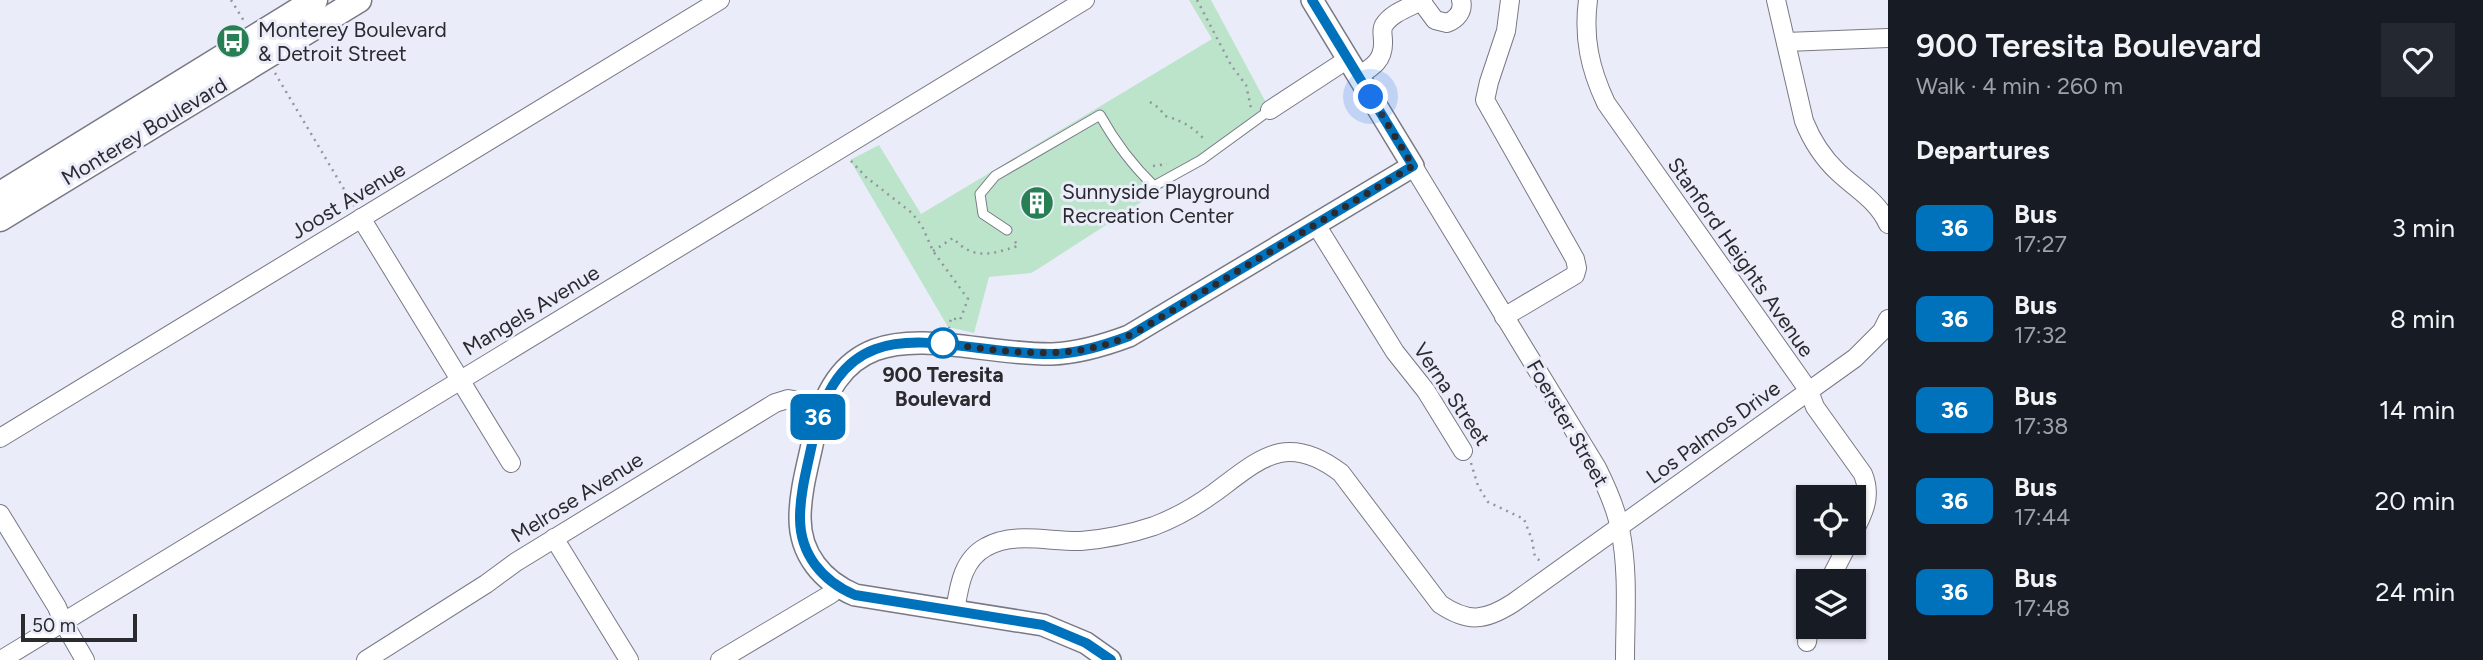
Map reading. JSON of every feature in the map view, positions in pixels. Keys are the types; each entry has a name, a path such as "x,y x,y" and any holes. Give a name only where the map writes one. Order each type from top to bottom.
{"main road":[{"name":"Monterey Boulevard","path":"0,194 315,0"},
{"name":"Monterey Boulevard","path":"0,219 359,0"}],"street":[{"name":"Joost Avenue","path":"0,438 359,214 720,0"},
{"name":"Mangels Avenue","path":"1,660 1085,0"},
{"name":"Foerster Street","path":"1312,0 1607,488 1620,527 1624,561 1625,660"},
{"path":"1270,110 1353,68 1380,60 1383,52 1382,29 1393,15 1422,1 1430,15 1441,23 1453,21 1461,10 1461,0"},
{"path":"1504,317 1575,275 1577,268 1575,259 1487,104 1485,94 1506,31 1510,0"},
{"name":"Stanford Heights Avenue","path":"1588,0 1585,29 1588,52 1606,103 1809,391 1815,407 1863,474 1867,484 1866,505"},
{"path":"1776,0 1804,121 1812,140 1838,173 1870,198 1888,224"},
{"path":"1786,42 1888,38"},
{"path":"1111,660 1086,643 1043,625 861,596 838,587 814,563 805,548 800,528 800,507 821,405 832,387 854,363 881,347 902,342 924,341 1052,354 1108,344 1138,331 1413,166"},
{"path":"359,214 511,463"},
{"name":"Verna Street","path":"1315,223 1395,352 1426,391 1463,451"},
{"name":"Los Palmos Drive","path":"955,611 963,573 973,557 984,548 1010,539 1080,541 1107,538 1155,525 1198,504 1252,463 1273,454 1293,452 1326,462 1341,473 1440,604 1466,618 1483,617 1498,612 1556,572 1809,391 1870,345 1888,319"},
{"name":"Melrose Avenue","path":"366,660 554,538 775,403 788,399 821,405"},
{"path":"0,514 57,607 62,622 85,660"},
{"path":"554,538 629,660"},
{"path":"720,660 831,594 838,587"}],"lane":[{"path":"1007,230 983,214 980,194 985,186 995,176 1100,115 1115,143 1154,186 1201,160 1270,110"}],"path":[{"path":"231,0 246,23"},
{"path":"1197,0 1230,65 1246,85 1252,106 1248,112"},
{"path":"275,73 359,214"},
{"path":"1150,102 1165,116 1181,120 1193,127 1206,141"},
{"path":"1197,147 1215,136"},
{"path":"840,148 866,177 912,213 922,226 933,251 968,299 960,320 951,318 949,329"},
{"path":"1153,166 1170,163"},
{"path":"933,251 953,238 962,248 987,254 1018,246"},
{"name":"Verna Street","path":"1463,451 1473,466 1478,486 1488,502 1524,519 1535,557 1539,562 1550,565 1556,572"}],"green space":[{"path":"1189,0 1211,0 1270,110 1191,170 1038,269 1031,273 989,277 974,333 948,327 850,160 879,145 921,214 1212,39"}],"bus line":[{"name":"36","path":"1111,660 1065,632 1043,625 855,595 826,578 805,548 800,528 800,507 821,405 845,370 863,356 881,347 902,342 924,341 1052,354 1108,344 1129,336 1413,166 1312,0"}],"place":[{"name":"Monterey Boulevard & Detroit Street","path":"233,41"},
{"name":"Sunnyside Playground Recreation Center","path":"1037,203"},
{"name":"900 Teresita Boulevard","path":"943,343"}],"route":[{"path":"943,343 1052,354 1108,344 1138,331 1413,166 1371,97"}]}
